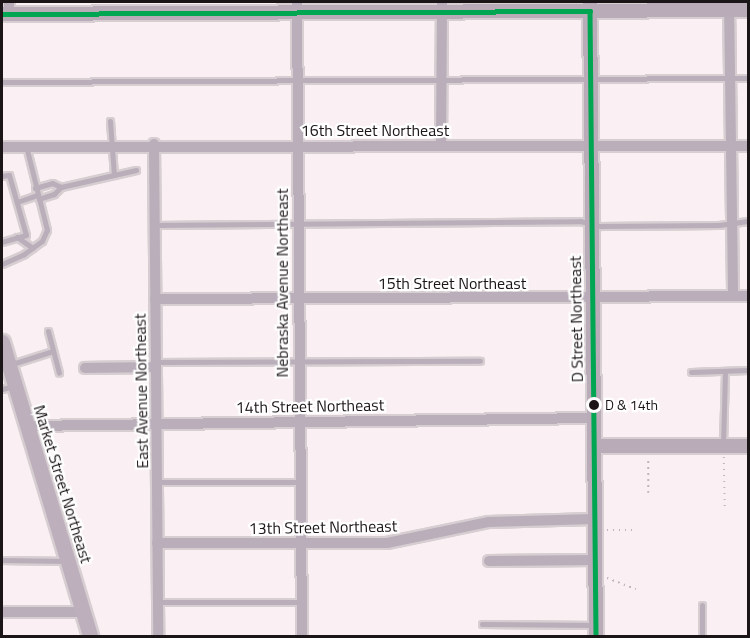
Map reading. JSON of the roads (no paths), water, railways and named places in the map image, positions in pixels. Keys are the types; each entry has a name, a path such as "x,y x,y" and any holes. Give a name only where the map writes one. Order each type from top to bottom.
{"main road":[{"name":"Market Street Northeast","path":"2,342 8,387 27,426 90,636"}],"street":[{"name":"D Street Northeast","path":"590,6 596,631"},
{"path":"729,6 734,296"},
{"path":"6,10 206,7 729,6 748,10"},
{"name":"Nebraska Avenue Northeast","path":"297,7 298,423 302,636"},
{"path":"441,146 442,7"},
{"name":"16th Street Northeast","path":"2,147 154,144 748,146"},
{"name":"East Avenue Northeast","path":"154,144 158,636"},
{"name":"15th Street Northeast","path":"155,299 748,296"},
{"path":"85,368 156,365"},
{"name":"14th Street Northeast","path":"27,426 593,418"},
{"path":"594,446 748,446"},
{"name":"13th Street Northeast","path":"157,543 387,543 488,522 594,519"},
{"path":"489,561 595,560"},
{"path":"2,612 83,612"}],"lane":[{"path":"2,82 748,78"},
{"path":"110,121 114,175"},
{"path":"2,264 33,248 47,230 26,146"},
{"path":"17,202 54,194 61,187 136,170"},
{"path":"2,176 9,175 26,234 2,241"},
{"path":"35,188 52,183 61,187"},
{"path":"154,225 591,224 748,221"},
{"path":"17,237 33,248"},
{"path":"48,331 59,373"},
{"path":"5,366 53,351"},
{"path":"156,365 480,361"},
{"path":"692,372 748,370"},
{"path":"723,446 725,372"},
{"path":"157,482 299,482"},
{"path":"2,560 68,561"},
{"path":"158,602 301,602"},
{"path":"702,605 702,636"},
{"path":"482,624 596,631"}],"place":[{"name":"D & 14th","path":"594,405"}]}
